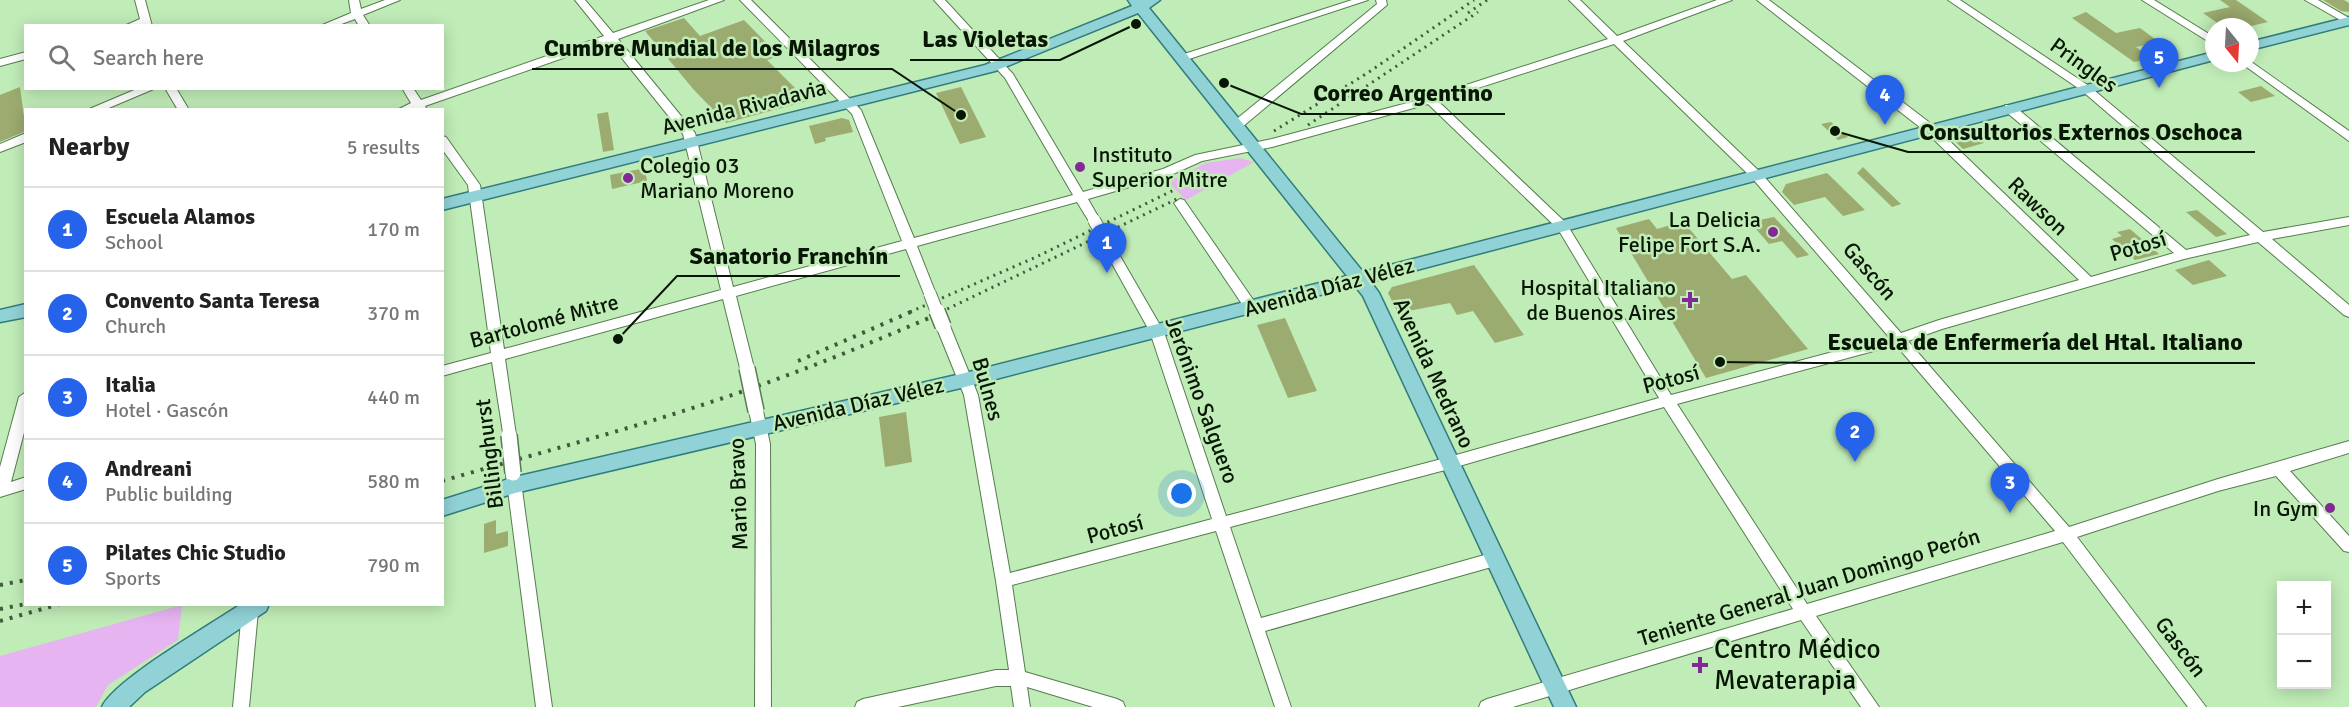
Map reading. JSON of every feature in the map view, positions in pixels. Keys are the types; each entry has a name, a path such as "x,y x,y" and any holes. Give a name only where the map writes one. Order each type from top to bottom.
{"main road":[{"name":"Avenida Rivadavia","path":"444,205 999,65 1143,2"},
{"name":"Avenida Medrano","path":"1143,2 1182,58 1361,279 1383,320 1565,707"},
{"path":"2259,44 2349,21"},
{"name":"Avenida Díaz Vélez","path":"444,507 514,479 758,419 965,380 1251,308 2205,58"},
{"path":"0,316 24,310"},
{"path":"113,707 137,685 254,608"}],"street":[{"path":"140,0 146,23"},
{"path":"354,0 357,14 364,24"},
{"path":"330,24 395,0"},
{"name":"Mario Bravo","path":"580,0 688,133 691,143 747,368 762,444 763,707"},
{"path":"408,90 420,107 719,0"},
{"name":"Bulnes","path":"745,0 857,113 971,395 1004,581 1022,707"},
{"name":"Jerónimo Salguero","path":"939,0 1009,76 1157,332 1284,707"},
{"path":"1182,58 1363,0"},
{"path":"1237,126 1382,5 1381,0"},
{"name":"Gascón","path":"1574,0 1756,175 2067,534 2198,707"},
{"name":"Bartolomé Mitre","path":"444,370 1167,172 1199,158 1255,147 1430,100 1615,40 1727,0"},
{"name":"Rawson","path":"1762,0 1930,129 2089,283"},
{"name":"Pringles","path":"1953,0 2085,88 2349,312"},
{"path":"2147,0 2205,36"},
{"path":"2310,0 2349,21"},
{"path":"0,63 24,57"},
{"path":"2259,72 2349,137"},
{"path":"104,107 146,90"},
{"path":"171,90 183,108"},
{"path":"1430,100 1562,226 1667,401 1803,611 1871,707"},
{"path":"2009,108 2184,255"},
{"path":"0,148 24,138"},
{"name":"Billinghurst","path":"444,143 474,185 499,355 544,707"},
{"path":"1180,203 1251,308"},
{"name":"Potosí","path":"1004,581 1449,463 1667,401 1900,339 1939,325 2184,255 2261,237 2349,221"},
{"path":"1,490 24,405"},
{"name":"Teniente General Juan Domingo Perón","path":"1487,707 2067,534 2218,485 2279,470 2349,447"},
{"path":"2279,470 2349,546"},
{"path":"1,490 24,484"},
{"path":"1257,626 1495,560"},
{"path":"241,707 254,608"},
{"path":"863,707 996,678 1018,678 1040,682 1117,707"}],"shaded area":[{"path":"1240,158 1254,162 1186,200 1168,182 1206,163"},
{"path":"182,606 178,640 108,685 96,707 0,707 0,656"}],"building":[{"path":"2220,0 2236,0 2268,22 2259,24 2259,18 2210,18 2203,13 2230,7"},
{"path":"2323,0 2344,0 2349,3 2349,12 2341,11"},
{"path":"2086,12 2116,33 2140,28 2159,42 2136,47 2151,58 2134,62 2072,18"},
{"path":"684,18 700,36 744,20 779,56 767,60 808,101 726,123 694,90 645,31"},
{"path":"2261,86 2275,96 2251,102 2238,92"},
{"path":"20,87 24,132 0,142 0,95"},
{"path":"961,87 986,137 960,144 936,93"},
{"path":"608,112 614,150 603,152 597,114"},
{"path":"842,118 849,120 853,132 825,138 826,141 815,144 809,126"},
{"path":"1831,122 1848,137 1838,140 1821,124"},
{"path":"1972,133 1984,143 1963,149 1952,138"},
{"path":"1863,167 1901,204 1892,207 1857,173"},
{"name":"Colegio 03 Mariano Moreno","path":"645,168 647,181 612,189 610,175"},
{"path":"1827,173 1865,210 1843,216 1825,197 1794,205 1782,192 1786,184"},
{"path":"2197,210 2227,234 2216,237 2186,212"},
{"name":"La Delicia Felipe Fort S.A.","path":"1774,217 1809,255 1797,258 1782,241 1769,244 1750,222"},
{"name":"Hospital Italiano de Buenos Aires","path":"1649,219 1657,229 1674,224 1677,228 1687,226 1732,279 1746,275 1808,349 1706,378 1616,228"},
{"path":"2130,229 2159,254 2135,260 2112,239 2122,236 2117,232"},
{"path":"2209,260 2227,276 2193,285 2175,270"},
{"path":"1474,265 1524,335 1495,343 1473,311 1457,315 1450,303 1398,313 1388,293 1392,287"},
{"path":"1285,318 1317,391 1288,398 1257,325"},
{"path":"906,412 912,462 885,467 879,417"},
{"path":"496,520 496,534 508,531 508,546 484,553 484,524"}],"railway":[{"path":"1274,131 1369,72 1474,0"},
{"path":"1468,13 1487,0"},
{"path":"1308,125 1478,12"},
{"path":"910,312 1034,258 1174,190"},
{"path":"941,312 1181,197"},
{"path":"798,361 913,311"},
{"path":"444,480 642,424 738,393 827,360 945,311"},
{"path":"0,585 24,580"},
{"path":"0,609 24,604"},
{"path":"0,621 53,606"}],"place":[{"name":"Las Violetas","path":"1136,24"},
{"name":"Correo Argentino","path":"1224,83"},
{"name":"Pilates Chic Studio","path":"2159,88"},
{"name":"Cumbre Mundial de los Milagros","path":"961,115"},
{"name":"Andreani","path":"1885,125"},
{"name":"Consultorios Externos Oschoca","path":"1835,131"},
{"name":"Instituto Superior Mitre","path":"1080,167"},
{"name":"Colegio 03 Mariano Moreno","path":"628,178"},
{"name":"La Delicia Felipe Fort S.A.","path":"1773,232"},
{"name":"Escuela Alamos","path":"1107,273"},
{"name":"Hospital Italiano de Buenos Aires","path":"1690,300"},
{"name":"Sanatorio Franchín","path":"618,339"},
{"name":"Escuela de Enfermería del Htal. Italiano","path":"1720,362"},
{"name":"Convento Santa Teresa","path":"1855,462"},
{"name":"In Gym","path":"2330,508"},
{"name":"Italia","path":"2010,513"},
{"name":"Centro Médico Mevaterapia","path":"1700,665"}]}
